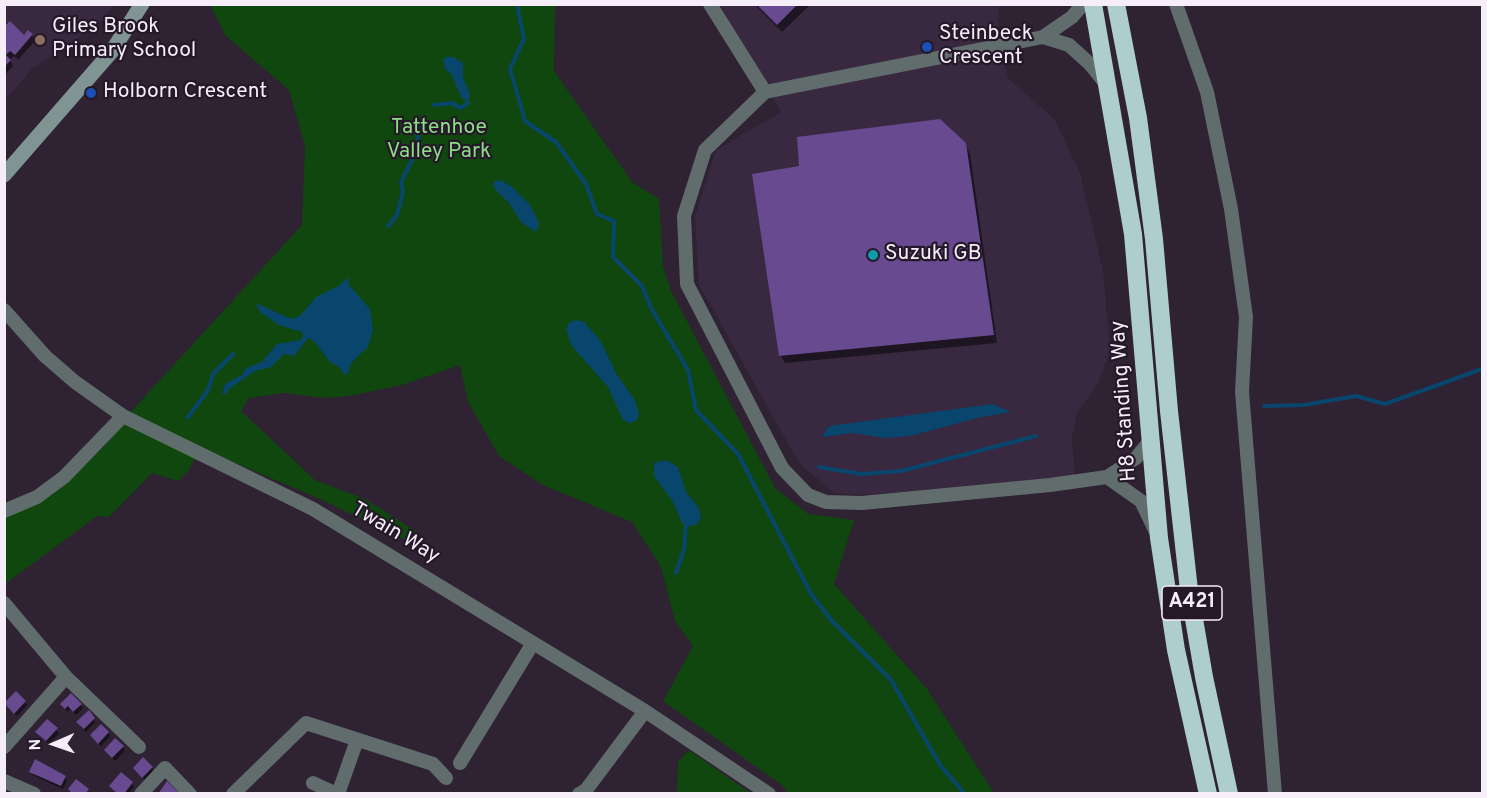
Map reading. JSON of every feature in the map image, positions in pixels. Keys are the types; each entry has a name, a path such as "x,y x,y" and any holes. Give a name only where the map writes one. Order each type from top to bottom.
{"highway":[{"name":"H8 Standing Way","path":"1093,4 1133,234 1159,538 1176,650 1208,794"},
{"name":"H8 Standing Way","path":"1116,4 1138,118 1154,239 1165,373 1190,590 1204,677 1229,794"}],"street":[{"path":"4,175 112,51 142,4"},
{"path":"710,4 765,92"},
{"path":"1083,4 1072,17 1043,37 765,92 705,150 684,216 687,284 782,468 808,495 826,502 862,503 1050,485 1107,477 1136,458 1149,441"},
{"path":"1176,4 1207,92 1232,209 1245,317 1242,392 1275,794"},
{"path":"1043,37 1069,45 1090,64 1108,87"},
{"name":"Twain Way","path":"4,310 45,356 75,382 123,416 313,509 645,711 769,794"},
{"path":"10,509 37,497 64,477 123,416"},
{"path":"1107,477 1141,501 1159,538"},
{"path":"4,603 66,677 139,747"},
{"path":"460,763 533,643"},
{"path":"4,747 66,677"},
{"path":"579,794 586,790 645,711"},
{"path":"233,794 306,723 434,764 446,778"},
{"path":"313,783 337,794 357,740"},
{"path":"141,794 165,768 190,794"},
{"path":"4,781 34,794"}],"shaded area":[{"name":"Giles Brook Primary School","path":"5,5 114,5 97,25 32,69 5,100"},
{"path":"720,5 999,5 998,37 1008,78 1055,120 1080,173 1103,271 1110,352 1097,385 1077,413 1072,438 1075,476 870,495 834,493 799,463 699,285 695,217 716,150 781,112"}],"green space":[{"name":"Tattenhoe Valley Park","path":"210,5 555,5 554,71 632,182 659,199 663,267 671,291 775,488 808,514 854,520 834,584 927,689 994,793 788,793 782,785 663,701 693,646 675,621 661,567 632,522 543,485 499,456 468,402 460,365 402,385 349,396 324,398 283,393 249,398 241,411 315,480 365,499 420,534 414,544 318,498 200,448 189,470 178,481 152,473 109,517 97,516 5,584 4,515 69,476 105,446 126,417 302,225 305,146 289,90 226,36"},
{"path":"689,750 750,793 677,794 678,762"}],"water":[{"path":"446,57 453,57 463,63 463,78 470,94 468,103 461,97 452,75 445,69 443,60"},
{"path":"500,180 511,186 530,205 539,223 536,232 521,222 509,203 496,190 493,185 495,181"},
{"path":"348,277 349,285 370,309 373,330 368,347 351,363 348,373 345,375 339,367 330,362 314,341 308,338 294,356 284,354 271,367 255,371 229,389 226,394 222,394 225,384 242,375 246,368 262,362 277,344 301,340 303,336 302,332 279,325 260,312 256,303 291,319 300,316 316,297 340,285"},
{"path":"576,320 584,322 600,340 617,375 635,400 639,414 636,421 630,423 623,420 608,387 571,345 566,328 570,322"},
{"path":"993,404 1011,412 981,417 910,436 884,438 853,433 822,437 829,426"},
{"path":"666,460 678,467 686,492 698,507 701,518 696,525 689,526 682,523 673,502 654,476 654,463"}],"building":[{"path":"756,4 798,4 777,25"},
{"name":"Giles Brook Primary School","path":"10,21 24,35 28,30 33,34 15,55 10,51 6,55 11,60 4,67 4,27"},
{"name":"Suzuki GB","path":"940,119 966,143 994,335 779,356 752,174 799,166 797,137"},
{"path":"16,691 26,701 14,714 4,703"},
{"path":"71,693 82,704 73,712 68,706 65,709 60,704"},
{"path":"89,710 95,718 84,729 76,722"},
{"path":"47,719 58,728 46,741 35,732"},
{"path":"101,724 109,732 98,744 90,735"},
{"path":"115,738 124,746 112,758 104,750"},
{"path":"143,757 153,767 142,778 133,768"},
{"path":"35,759 66,776 61,786 29,772"},
{"path":"121,772 133,782 124,794 118,794 109,786"},
{"path":"76,779 89,789 85,794 73,794 68,789"},
{"path":"167,781 180,794 158,794"}],"waterway":[{"path":"517,4 524,39 510,69 525,121 556,142 586,184 597,214 614,221 613,257 642,286 651,308 688,370 696,410 738,454 811,594 832,621 891,680 940,765 965,794"},
{"path":"434,105 452,103 460,108 468,103"},
{"path":"388,226 397,215 403,192 401,182 420,144 416,132 426,122"},
{"path":"188,417 208,390 213,374 233,354"},
{"path":"1264,406 1304,405 1356,396 1385,404 1482,369"},
{"path":"819,467 861,474 901,471 1036,436"},
{"path":"676,573 684,549 686,525"}],"place":[{"name":"Giles Brook Primary School","path":"40,40"},
{"name":"Steinbeck Crescent","path":"927,47"},
{"name":"Holborn Crescent","path":"91,93"},
{"name":"Suzuki GB","path":"873,255"}]}
